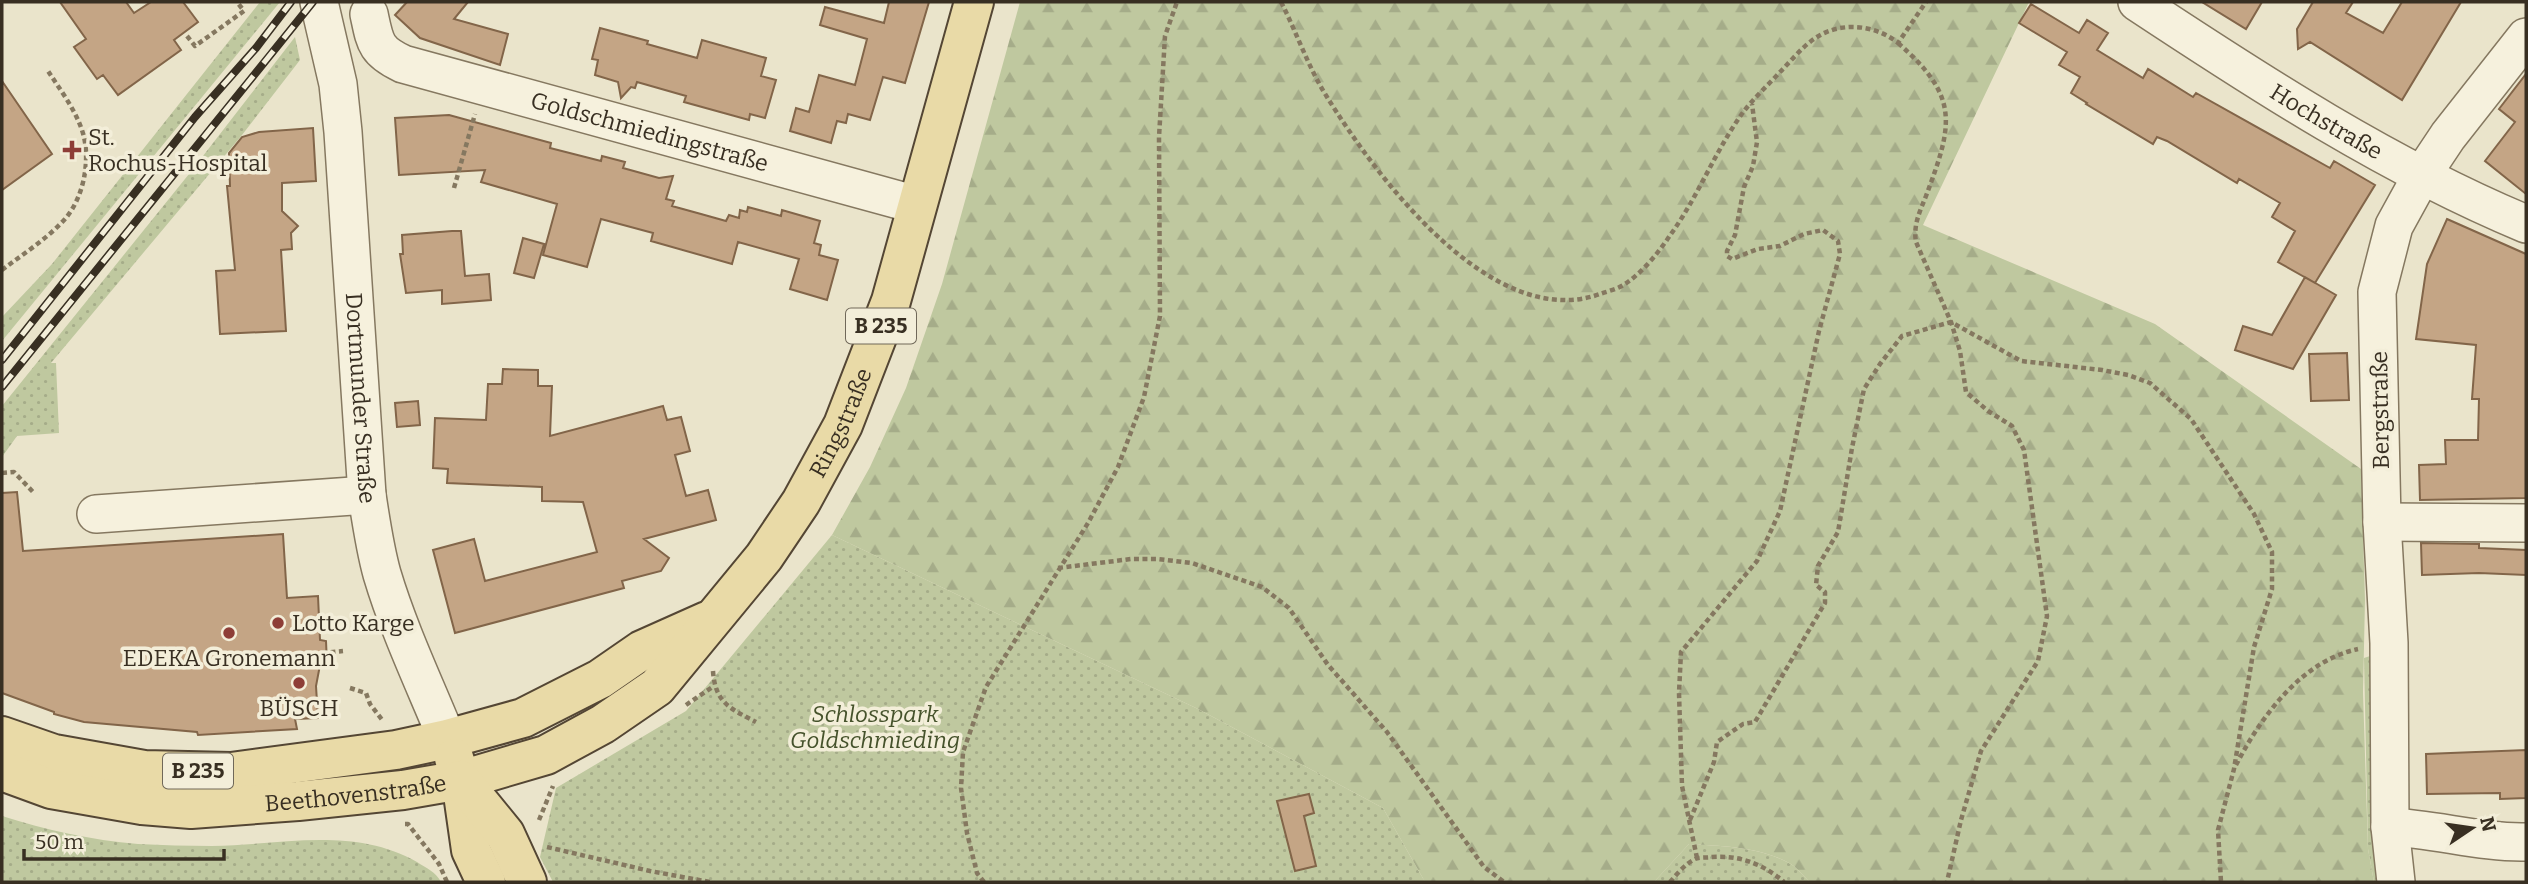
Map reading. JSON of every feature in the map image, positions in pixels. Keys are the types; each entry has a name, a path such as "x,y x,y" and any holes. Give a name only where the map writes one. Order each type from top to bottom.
{"main road":[{"name":"Ringstraße","path":"461,780 546,755 603,724 657,687 764,557 802,502 843,425 891,301 974,2"},
{"name":"Ringstraße","path":"447,739 523,718 600,679 642,650 715,617"},
{"name":"Beethovenstraße","path":"2,736 54,754 144,770 231,772 396,750 447,739"},
{"name":"Dortmunder Straße","path":"447,739 461,780 471,850 486,882"},
{"name":"Beethovenstraße","path":"2,771 51,789 142,805 191,809 403,790 461,780"},
{"name":"Dortmunder Straße","path":"461,780 505,834 527,882"}],"street":[{"name":"Hochstraße","path":"2137,2 2248,76 2423,175 2472,201 2526,224"},
{"path":"323,17 354,24 374,8"},
{"path":"338,84 360,77 394,60 377,45 374,8"},
{"name":"Dortmunder Straße","path":"323,17 338,84 367,495 382,573 395,613 447,739"},
{"name":"Bergstraße","path":"2396,882 2390,827 2389,643 2382,522 2377,292 2394,226 2423,175 2448,136 2526,37"},
{"name":"Goldschmiedingstraße","path":"394,60 917,205"},
{"path":"96,514 367,495"},
{"path":"2382,522 2526,523"},
{"path":"2390,827 2496,842 2526,842"}],"path":[{"path":"187,36 195,46 244,11 237,2"},
{"path":"984,882 977,873 967,833 961,788 963,752 986,687 1088,523 1118,467 1144,397 1160,316 1159,137 1166,36 1177,2"},
{"path":"1281,2 1326,95 1371,163 1403,202 1438,238 1504,285 1547,300 1587,299 1623,285 1650,262 1672,233 1746,108 1813,39 1829,31 1858,27 1887,34 1928,72 1941,92 1946,112 1945,144 1914,231 1920,256 1951,322 1960,351 1966,392 1988,411 2012,426 2024,450 2047,616 2038,661 1981,751 1947,882"},
{"path":"1898,43 1926,2"},
{"path":"2,270 65,219 79,199 85,170 84,138 71,106 48,71"},
{"path":"454,188 483,86"},
{"path":"1697,858 1690,820 1684,807 1682,786 1679,692 1681,652 1757,561 1780,511 1819,331 1840,254 1838,241 1823,230 1804,233 1780,246 1758,249 1732,259 1727,256 1735,235 1744,187 1753,166 1757,142 1752,104"},
{"path":"1690,820 1714,762 1717,742 1743,724 1755,722 1825,603 1825,592 1816,585 1818,566 1838,532 1864,389 1902,336 1951,322 2021,361 2102,370 2150,383 2191,419 2254,514 2272,552 2273,589 2254,647 2234,769 2218,830 2221,882"},
{"path":"2,473 14,472 34,493"},
{"path":"1058,568 1130,559 1157,559 1192,563 1262,587 1289,608 1328,665 1387,732 1484,867 1504,882"},
{"path":"2234,769 2253,733 2276,703 2306,675 2341,653 2389,643"},
{"path":"322,653 343,651"},
{"path":"712,665 714,686 726,706 756,722"},
{"path":"350,688 366,693 370,704 384,722"},
{"path":"371,724 391,721"},
{"path":"539,820 553,785"},
{"path":"408,824 439,864 447,882"},
{"path":"542,846 710,882"},
{"path":"1670,882 1680,870 1697,858 1724,856 1750,861 1784,882"}],"green space":[{"path":"260,2 280,2 2,341 2,317 52,264"},
{"path":"1020,2 2029,2 1923,225 2155,324 2361,469 2365,600 2363,692 2368,849 2374,882 1810,882 1792,865 1766,854 1740,848 1689,844 1654,882 1425,882 1383,808 1198,709 832,535 870,467 906,388 942,284"},
{"path":"295,37 300,60 242,135 51,363 56,363 59,433 17,436 2,457 2,406 189,174"},
{"name":"Schlosspark Goldschmieding","path":"832,535 1198,709 1383,808 1425,882 553,882 540,857 556,788 686,711"},
{"path":"2370,656 2373,659 2378,882 2374,882 2368,849 2364,658"},
{"path":"2,816 69,834 138,844 212,846 317,840 368,844 417,862 434,873 441,882 2,882"},
{"path":"1689,844 1740,848 1766,854 1792,865 1810,882 1654,882"}],"building":[{"path":"60,2 126,2 134,13 151,2 183,2 198,22 174,40 181,50 118,95 103,75 97,79 74,47 86,39"},
{"path":"407,2 468,2 454,19 508,34 500,65 420,38 395,15"},
{"path":"889,2 929,2 905,83 883,77 870,120 848,114 846,123 837,121 831,143 790,131 796,108 809,112 819,75 855,85 867,39 820,25 825,7 884,23"},
{"path":"2202,2 2262,2 2246,29"},
{"path":"2313,2 2353,2 2346,13 2383,33 2402,2 2461,2 2402,100 2310,42 2298,49 2297,29"},
{"path":"2031,4 2079,33 2087,20 2108,33 2097,50 2143,78 2148,69 2193,97 2196,93 2330,168 2334,161 2375,185 2315,283 2278,262 2295,231 2272,217 2280,203 2239,179 2237,183 2167,141 2157,137 2153,144 2071,93 2080,77 2059,65 2067,52 2019,23"},
{"path":"600,28 697,58 702,40 766,58 761,76 776,80 765,118 750,114 749,120 684,102 686,96 637,82 635,88 631,87 621,98 618,82 595,75 598,60 592,59"},
{"path":"2526,74 2526,194 2485,161 2515,122 2499,109"},
{"path":"2,81 52,154 2,190"},
{"path":"449,115 551,143 550,148 601,161 602,156 625,162 623,168 659,178 673,176 666,199 674,201 672,206 726,221 729,215 739,218 740,210 747,212 748,207 781,216 782,210 820,221 814,243 821,245 819,255 838,260 827,300 790,289 799,259 738,242 732,264 651,241 653,233 601,219 587,267 543,255 557,204 481,182 485,170 399,175 395,118"},
{"path":"313,128 316,181 282,183 282,211 298,226 291,233 292,249 281,250 286,331 220,334 216,271 235,270 227,186 230,186 229,153 242,137 259,132"},
{"path":"2447,219 2526,254 2526,498 2420,500 2419,465 2446,464 2445,440 2478,440 2479,399 2472,399 2476,345 2416,339 2427,264"},
{"path":"461,231 465,276 489,274 491,300 442,304 442,290 406,293 400,254 403,254 402,235"},
{"path":"523,238 544,244 534,278 514,273"},
{"path":"2305,277 2336,295 2293,369 2235,350 2243,326 2272,335"},
{"path":"2347,353 2349,400 2311,401 2309,354"},
{"path":"503,369 538,370 538,386 552,386 550,436 663,406 667,420 681,417 690,451 675,455 686,496 708,490 716,520 644,539 669,558 661,571 622,581 624,588 455,633 433,550 474,539 485,581 597,552 583,502 542,501 542,487 447,483 448,469 433,468 435,418 486,420 488,384 502,384"},
{"path":"418,401 420,425 397,427 395,403"},
{"path":"17,492 23,551 283,534 287,598 318,596 320,640 326,641 327,664 320,665 316,686 318,718 295,719 297,729 198,735 197,732 84,722 54,714 2,693 2,493"},
{"path":"2421,543 2479,544 2479,548 2526,550 2526,575 2422,575"},
{"path":"2526,750 2526,798 2500,799 2500,793 2427,794 2426,754"},
{"path":"1309,794 1314,813 1304,816 1316,866 1295,871 1277,801"}],"railway":[{"path":"2,360 195,117 256,48 291,2"},
{"path":"2,387 313,2"}],"place":[{"name":"St. Rochus-Hospital","path":"72,150"},
{"name":"Lotto Karge","path":"278,623"},
{"name":"EDEKA Gronemann","path":"229,633"},
{"name":"BÜSCH","path":"299,683"}]}
